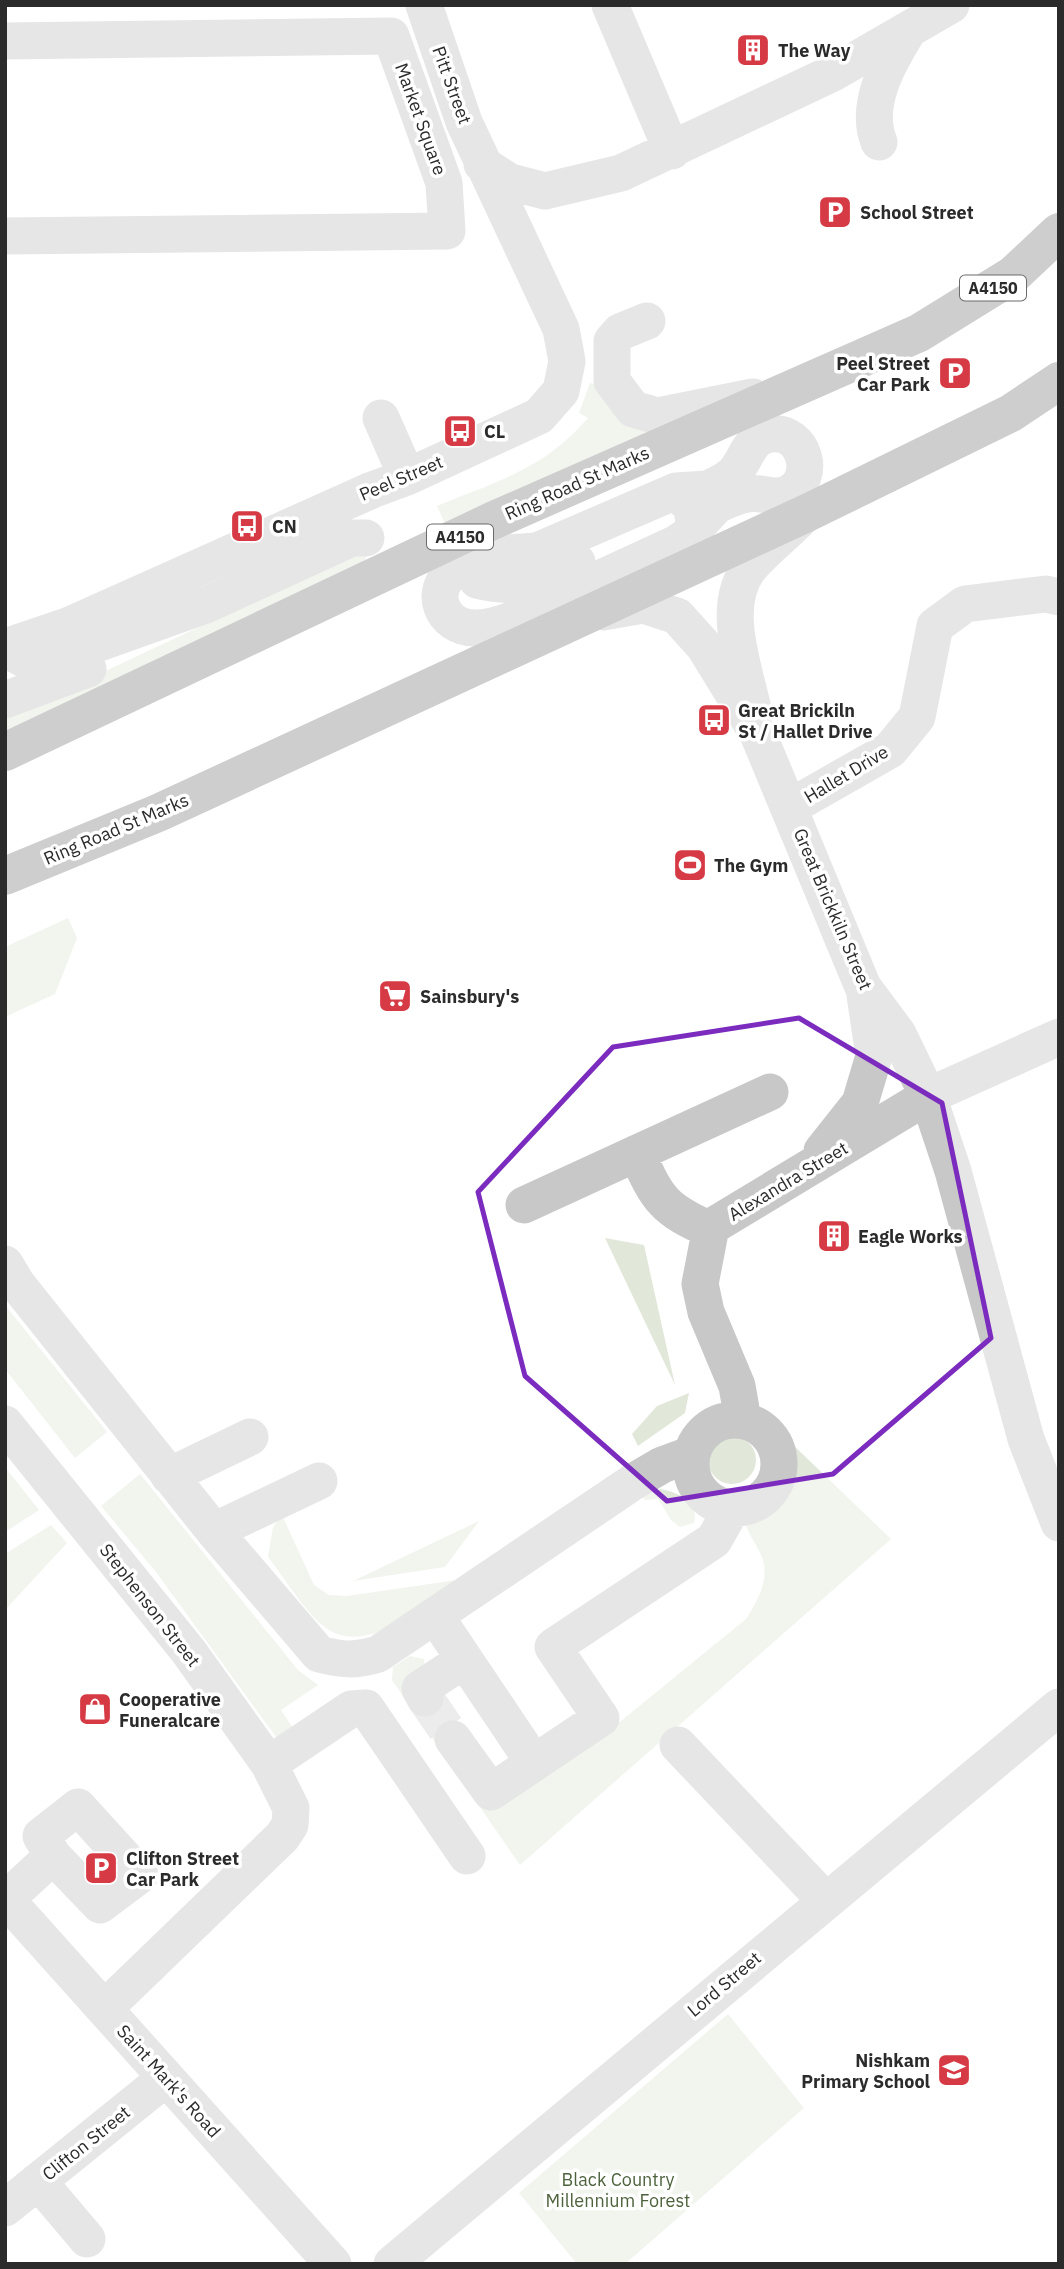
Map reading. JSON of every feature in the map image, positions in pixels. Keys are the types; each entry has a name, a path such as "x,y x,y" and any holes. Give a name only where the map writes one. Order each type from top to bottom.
{"highway":[{"name":"Ring Road St Marks","path":"5,752 492,521 919,332 1013,275 1059,232"},
{"name":"Ring Road St Marks","path":"5,876 158,813 568,621 807,513 1011,413 1059,381"}],"street":[{"name":"Pitt Street","path":"424,5 464,122 482,164"},
{"path":"610,5 672,151"},
{"path":"482,164 510,182 545,191 621,173 833,73 951,5"},
{"path":"879,142 872,124 881,82 892,56 909,30"},
{"name":"Market Square","path":"5,41 391,36 444,183 447,231 5,236"},
{"name":"Peel Street","path":"5,648 70,625 540,416 561,391 567,361 561,329 482,164"},
{"path":"647,321 620,332 612,341 612,381 633,409 658,416 784,390"},
{"path":"391,414 416,473"},
{"path":"676,491 711,498 689,536 504,623 472,629 449,620 442,610 439,591 445,580 469,563 512,550 537,551 676,491"},
{"path":"477,580 516,586 538,580 651,528 686,499 711,498"},
{"path":"758,734 736,629 736,603 750,567 807,513"},
{"path":"5,648 26,660 46,662 208,604 352,538 366,538"},
{"name":"Hallet Drive","path":"790,807 890,750 917,717 935,626 965,604 1046,594 1059,597"},
{"path":"5,700 85,671 177,630 208,604"},
{"name":"Great Brickkiln Street","path":"568,621 643,605 677,616 704,646 758,734 863,987 898,1034 928,1096 953,1171 1026,1439 1059,1523"},
{"path":"810,1166 860,1104 874,1056 863,987"},
{"name":"Alexandra Street","path":"743,1420 737,1386 706,1312 700,1284 711,1230 810,1166 928,1096 1059,1037"},
{"path":"524,1205 770,1092"},
{"path":"637,1153 654,1192 679,1216 711,1230"},
{"path":"5,1264 169,1476 319,1654 341,1660 361,1659 378,1654 633,1482 662,1465 692,1454"},
{"path":"728,1420 743,1420 768,1435 776,1447 777,1477 760,1500 747,1506 732,1508 718,1504 698,1489 692,1477 692,1454 702,1434 713,1425 728,1420"},
{"name":"Stephenson Street","path":"5,1424 189,1652 269,1765 291,1808 290,1825 282,1838 105,2007"},
{"path":"169,1476 250,1437"},
{"path":"214,1531 319,1481"},
{"path":"453,1739 491,1792 601,1718 553,1647 714,1540 732,1508"},
{"path":"436,1617 534,1763"},
{"path":"425,1698 420,1689 464,1660"},
{"name":"Lord Street","path":"392,2264 1059,1707"},
{"path":"269,1765 351,1709 366,1708 467,1856"},
{"path":"678,1745 825,1900"},
{"path":"6,1898 53,1856"},
{"name":"Saint Mark's Road","path":"6,1898 333,2264"},
{"name":"Clifton Street","path":"5,2208 166,2078"},
{"path":"38,2181 87,2239"}],"highlighted area":[{"path":"799,1018 942,1103 991,1338 833,1474 667,1501 525,1376 478,1192 613,1047"}],"green space":[{"path":"590,383 604,386 658,429 446,526 437,506 519,472 554,450 571,435 588,418 579,413"},
{"path":"363,550 368,564 5,732 5,709 82,682"},
{"path":"68,918 77,938 55,994 5,1017 5,947"},
{"path":"605,1238 644,1245 675,1385"},
{"path":"5,1305 107,1432 75,1458 5,1369"},
{"path":"689,1393 685,1413 638,1446 632,1434 657,1406"},
{"path":"732,1436 749,1443 756,1460 749,1477 732,1484 715,1477 708,1460 715,1443"},
{"path":"790,1442 891,1539 520,1865 392,1680 393,1667 410,1656 424,1659 425,1669 416,1704 443,1745 513,1797 621,1721 746,1619 761,1591 764,1568 761,1555 746,1524 752,1515 768,1506 780,1493 788,1469"},
{"path":"5,1467 39,1510 5,1532"},
{"path":"140,1474 298,1670 318,1685 281,1710 295,1731 279,1741 156,1572 101,1506"},
{"path":"660,1489 674,1493 691,1504 694,1509 694,1523 680,1527 671,1520 658,1499 645,1500 643,1497"},
{"path":"282,1515 314,1585 329,1595 347,1596 464,1579 416,1613 379,1632 360,1636 343,1635 318,1622 268,1557 273,1527"},
{"path":"479,1521 445,1567 353,1581"},
{"path":"51,1525 67,1543 5,1610 5,1554"},
{"name":"Black Country Millennium Forest","path":"728,2014 804,2108 625,2264 577,2264 519,2193"}],"tunnel":[{"path":"425,1698 453,1739"}],"place":[{"name":"The Way","path":"753,50"},
{"name":"School Street","path":"835,212"},
{"name":"Peel Street Car Park","path":"955,373"},
{"name":"CL","path":"460,431"},
{"name":"CN","path":"247,526"},
{"name":"Great Brickiln St / Hallet Drive","path":"714,720"},
{"name":"The Gym","path":"690,865"},
{"name":"Sainsbury's","path":"395,996"},
{"name":"Eagle Works","path":"834,1236"},
{"name":"Cooperative Funeralcare","path":"95,1709"},
{"name":"Clifton Street Car Park","path":"101,1868"},
{"name":"Nishkam Primary School","path":"954,2070"}]}
